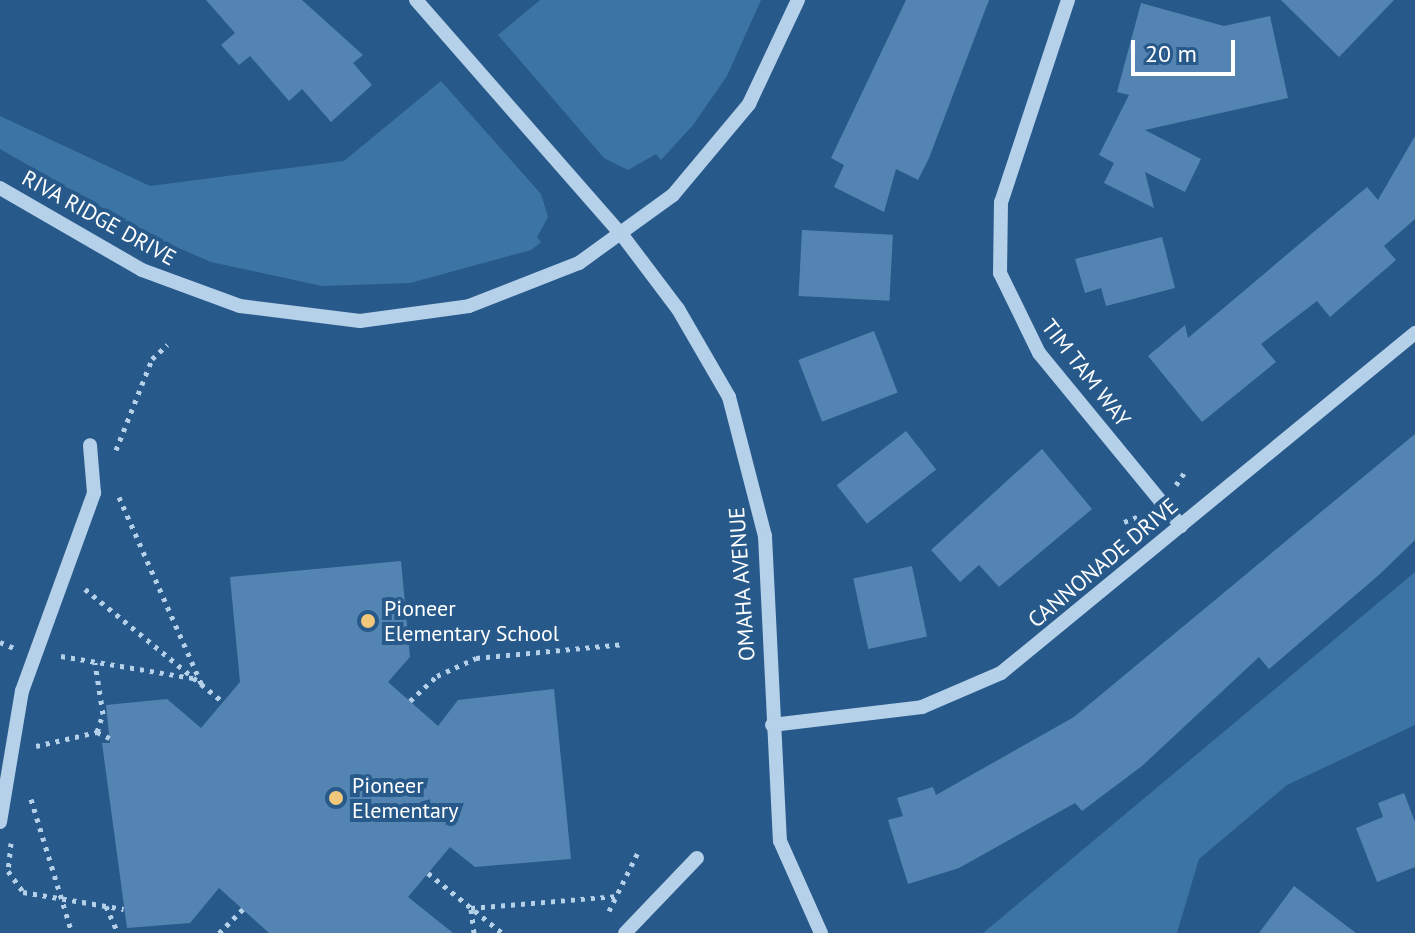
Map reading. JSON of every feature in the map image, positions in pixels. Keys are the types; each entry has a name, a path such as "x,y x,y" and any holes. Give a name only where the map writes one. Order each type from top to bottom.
{"street":[{"name":"OMAHA AVENUE","path":"416,0 622,235 701,344 740,424 765,536 772,725 785,862 821,933"},
{"name":"RIVA RIDGE DRIVE","path":"0,188 169,283 267,313 330,320 422,316 496,298 558,274 622,235 714,154 765,77 798,0"},
{"name":"TIM TAM WAY","path":"1068,0 1004,193 1000,273 1039,353 1181,526"},
{"name":"CANNONADE DRIVE","path":"772,725 922,707 969,690 1037,647 1415,333"},
{"path":"0,822 22,691 94,493 90,445"},
{"path":"625,933 697,858"}],"path":[{"path":"112,464 152,359 167,345"},
{"path":"115,484 202,685"},
{"path":"112,517 118,496"},
{"path":"80,602 91,574"},
{"path":"85,589 223,702"},
{"path":"56,665 65,642"},
{"path":"410,701 437,676 476,658 624,644"},
{"path":"60,656 194,678"},
{"path":"95,663 103,714 97,732"},
{"path":"33,747 97,732 110,738"},
{"path":"31,756 35,734"},
{"path":"30,790 55,896 72,933"},
{"path":"23,821 31,799"},
{"path":"18,829 3,857 23,892 124,909"},
{"path":"603,923 639,850"},
{"path":"428,873 502,933"},
{"path":"471,908 616,896"},
{"path":"105,905 118,933"},
{"path":"471,908 474,933"},
{"path":"221,933 243,909"}],"shaded area":[{"path":"540,0 761,0 727,76 693,125 661,160 656,154 628,170 604,158 498,35"},
{"path":"441,81 541,194 548,217 537,237 541,242 531,250 410,283 322,286 211,262 153,237 0,149 0,116 150,186 344,161"},
{"path":"1415,572 1415,725 1287,785 1199,859 1177,933 983,933"}],"building":[{"path":"206,0 302,0 363,55 353,63 372,85 331,122 302,89 289,101 250,56 239,65 221,45 235,33"},
{"path":"906,0 989,0 929,158 918,180 896,169 884,212 834,187 844,165 831,158"},
{"path":"1281,0 1394,0 1339,57"},
{"path":"1141,3 1224,26 1270,16 1288,98 1145,130 1201,159 1185,192 1145,172 1154,208 1104,183 1114,163 1099,155 1129,95 1117,92"},
{"path":"1415,136 1415,219 1384,246 1396,260 1330,317 1317,301 1261,344 1276,362 1202,422 1148,356 1185,325 1188,338 1367,187 1378,200"},
{"path":"802,230 893,235 889,301 799,296"},
{"path":"1162,237 1175,288 1106,306 1101,288 1085,293 1075,259"},
{"path":"874,331 898,393 822,422 798,360"},
{"path":"906,431 936,470 867,524 837,485"},
{"path":"1415,434 1415,540 1380,574 1269,669 1259,657 1142,766 1082,811 1075,803 959,868 908,884 888,820 903,816 897,798 933,787 936,795 1074,717"},
{"path":"1042,449 1092,509 999,587 979,565 960,582 931,550"},
{"name":"Pioneer Elementary","path":"401,561 410,657 388,682 438,726 458,700 554,689 571,859 475,867 450,847 408,897 453,933 269,933 219,888 190,923 127,928 102,743 110,743 106,705 167,699 201,728 240,682 230,577"},
{"path":"912,566 927,636 868,649 853,578"},
{"path":"1404,793 1415,822 1415,867 1377,882 1356,828 1383,817 1378,803"},
{"path":"1294,886 1356,933 1259,933"}],"place":[{"name":"Pioneer Elementary School","path":"368,621"},
{"name":"Pioneer Elementary","path":"336,798"}]}
